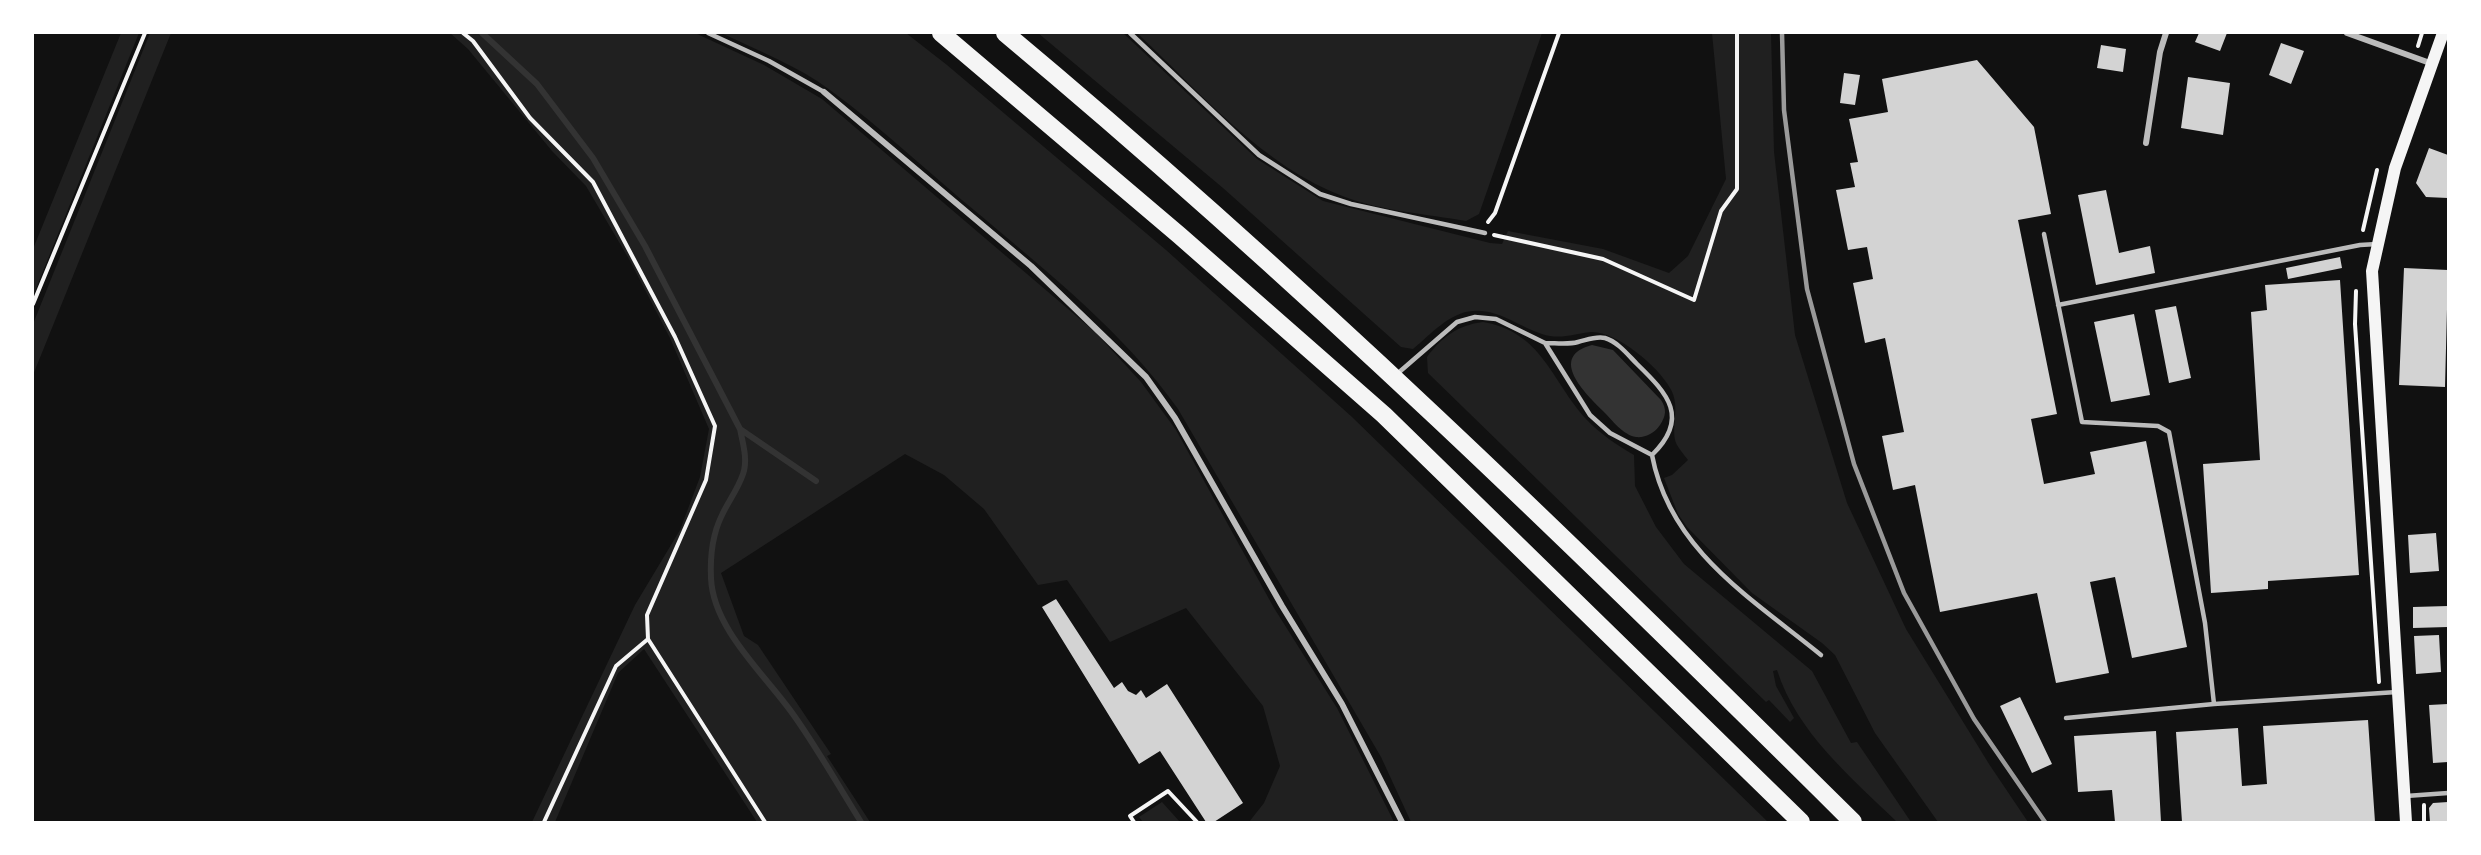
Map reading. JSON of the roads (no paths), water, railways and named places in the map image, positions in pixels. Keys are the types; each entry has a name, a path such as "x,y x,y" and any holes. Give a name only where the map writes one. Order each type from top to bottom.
{"highway":[{"path":"941,33 1179,235 1384,415 1801,822"},
{"path":"1005,33 1207,206 1395,376 1853,822"}],"main road":[{"path":"2406,822 2372,271 2394,168 2430,63 2443,33"}],"street":[{"path":"2146,143 2160,52 2166,33"},
{"path":"2347,33 2430,63"},
{"path":"824,92 1031,266 1146,377 1175,418 1282,606 1342,704 1402,822"}],"lane":[{"path":"708,33 824,92"},
{"path":"1130,33 1259,155 1320,194 1351,204 1485,233"},
{"path":"2044,234 2082,422 2158,426 2169,432 2205,623 2214,704"},
{"path":"2058,305 2360,245 2377,244"},
{"path":"1395,376 1448,327 1475,317 1496,319 1545,343 1577,343 1592,338 1604,338 1624,350 1664,390 1672,408 1668,436 1652,455"},
{"path":"1545,343 1590,415 1610,433 1652,455"},
{"path":"1652,455 1657,483 1669,509 1694,546 1712,566 1821,655"},
{"path":"2066,718 2214,704 2397,692"},
{"path":"2404,796 2448,794"}],"waterway":[{"path":"482,33 537,84 593,158 645,246 740,429 816,481"},
{"path":"740,429 745,463 743,474 724,510 714,538 711,554 714,597 731,634 795,717 861,822"}],"railway":[{"path":"1782,33 1784,110 1807,289 1854,464 1904,593 1974,719 2045,822"}]}
